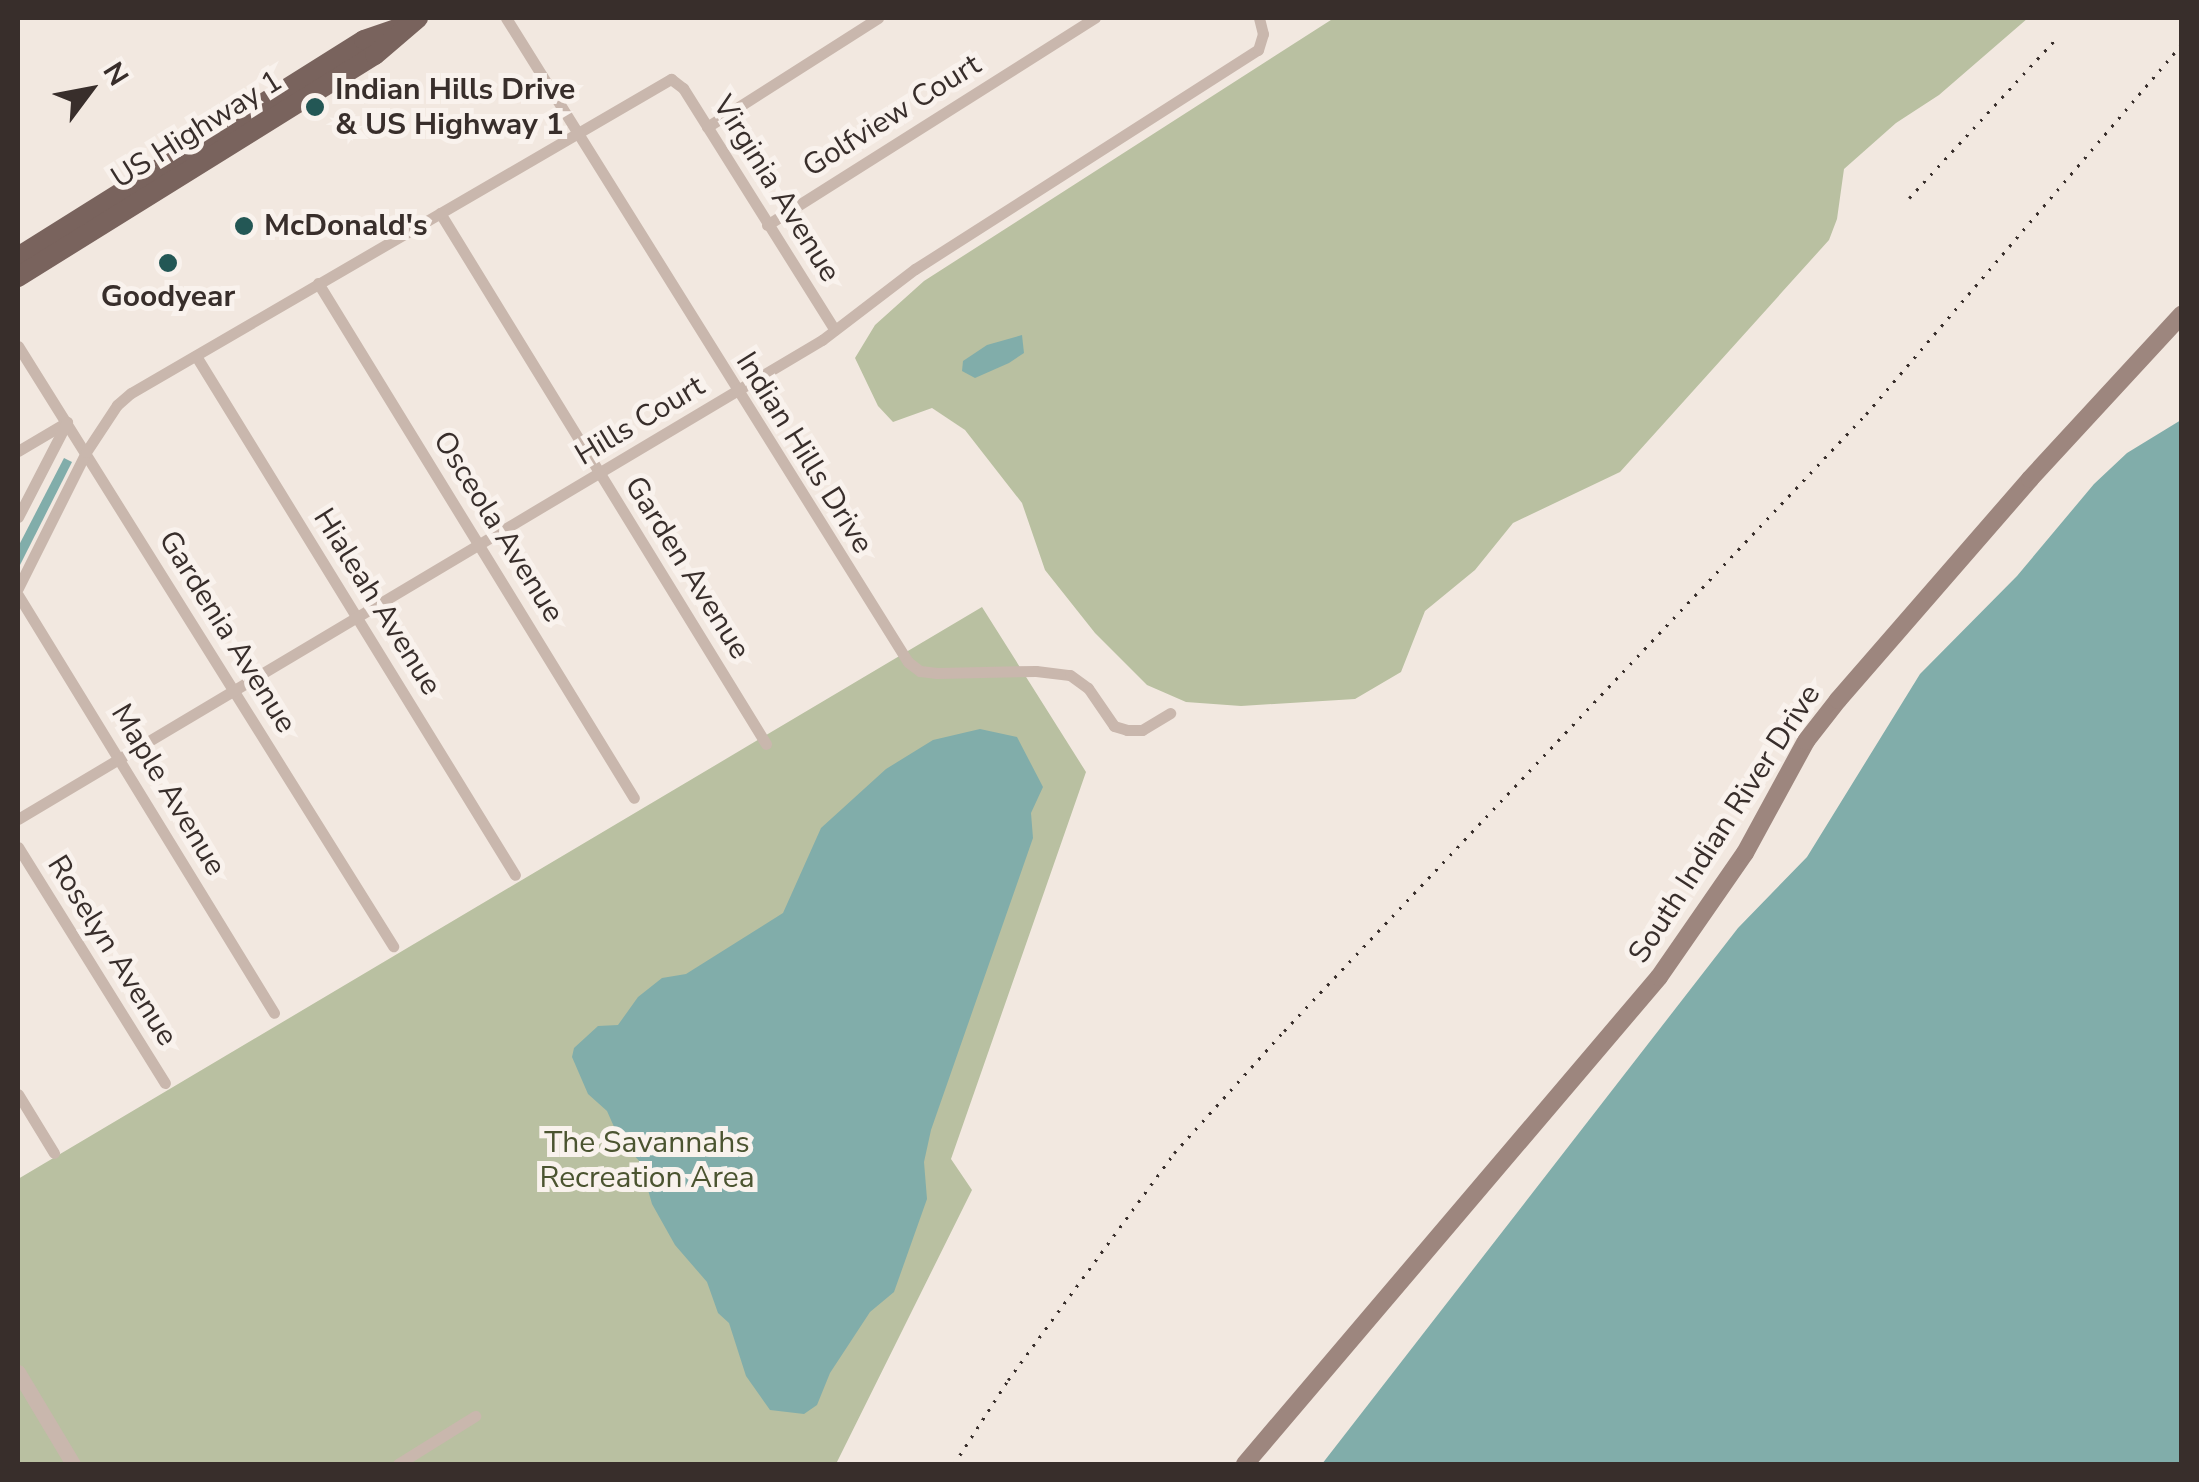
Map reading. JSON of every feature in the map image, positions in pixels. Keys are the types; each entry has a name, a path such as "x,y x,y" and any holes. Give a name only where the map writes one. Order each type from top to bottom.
{"main road":[{"name":"US Highway 1","path":"18,257 364,40 410,22"},
{"name":"US Highway 1","path":"18,277 375,54 410,22"},
{"path":"182,175 201,142"},
{"path":"146,197 158,180 160,168"},
{"name":"South Indian River Drive","path":"1245,1464 1660,977 1745,853 1806,742 1838,700 2030,478 2182,314"}],"street":[{"name":"Indian Hills Drive","path":"506,18 908,662 920,671 937,673 1036,671 1070,675 1088,688 1114,726 1127,730 1142,730 1170,713"},
{"path":"708,128 878,18"},
{"name":"Golfview Court","path":"767,226 1094,18"},
{"name":"Hills Court","path":"18,819 481,547 822,340 915,269 1258,50 1263,34 1259,18"},
{"name":"Virginia Avenue","path":"575,133 671,79 683,88 834,329"},
{"path":"18,592 86,452 117,405 575,133"},
{"name":"Garden Avenue","path":"440,212 766,744"},
{"name":"Osceola Avenue","path":"318,283 634,798"},
{"name":"Gardenia Avenue","path":"18,346 392,946"},
{"name":"Hialeah Avenue","path":"196,356 515,875"},
{"path":"18,451 67,422"},
{"path":"18,517 67,422"},
{"path":"38,439 53,454"},
{"name":"Maple Avenue","path":"18,592 274,1013"},
{"name":"Roselyn Avenue","path":"18,846 165,1083"},
{"path":"18,1094 54,1153"},
{"path":"18,1372 73,1464"},
{"path":"398,1464 475,1416"}],"green space":[{"path":"1334,18 2028,18 1939,95 1896,123 1844,169 1837,219 1829,240 1620,472 1513,523 1475,570 1425,611 1401,672 1355,699 1241,706 1186,702 1147,685 1095,633 1045,570 1022,503 965,430 932,408 893,422 878,406 855,358 875,325 924,281"},
{"name":"The Savannahs Recreation Area","path":"982,607 1086,772 951,1159 972,1190 836,1464 18,1464 18,1179"}],"water":[{"path":"1022,335 1024,353 1009,363 975,378 962,371 963,361 987,345"},
{"path":"2181,420 2181,1464 1322,1464 1738,928 1807,857 1920,674 2017,576 2094,484 2127,453"},
{"path":"64,458 72,462 18,569 18,547"},
{"path":"980,729 1017,737 1043,787 1031,813 1033,838 931,1130 924,1162 927,1199 894,1292 870,1312 830,1373 817,1405 804,1414 770,1410 746,1376 729,1323 718,1313 707,1282 675,1245 652,1204 640,1162 619,1138 607,1111 588,1094 572,1057 574,1048 598,1026 618,1025 638,997 662,978 686,974 783,913 821,828 886,769 933,740"}],"railway":[{"path":"1909,198 2055,40"},
{"path":"954,1464 1008,1380 1174,1153 1284,1031 1866,414 2182,44"}],"place":[{"name":"Indian Hills Drive & US Highway 1","path":"315,107"},
{"name":"McDonald's","path":"244,226"},
{"name":"Goodyear","path":"168,263"}]}
